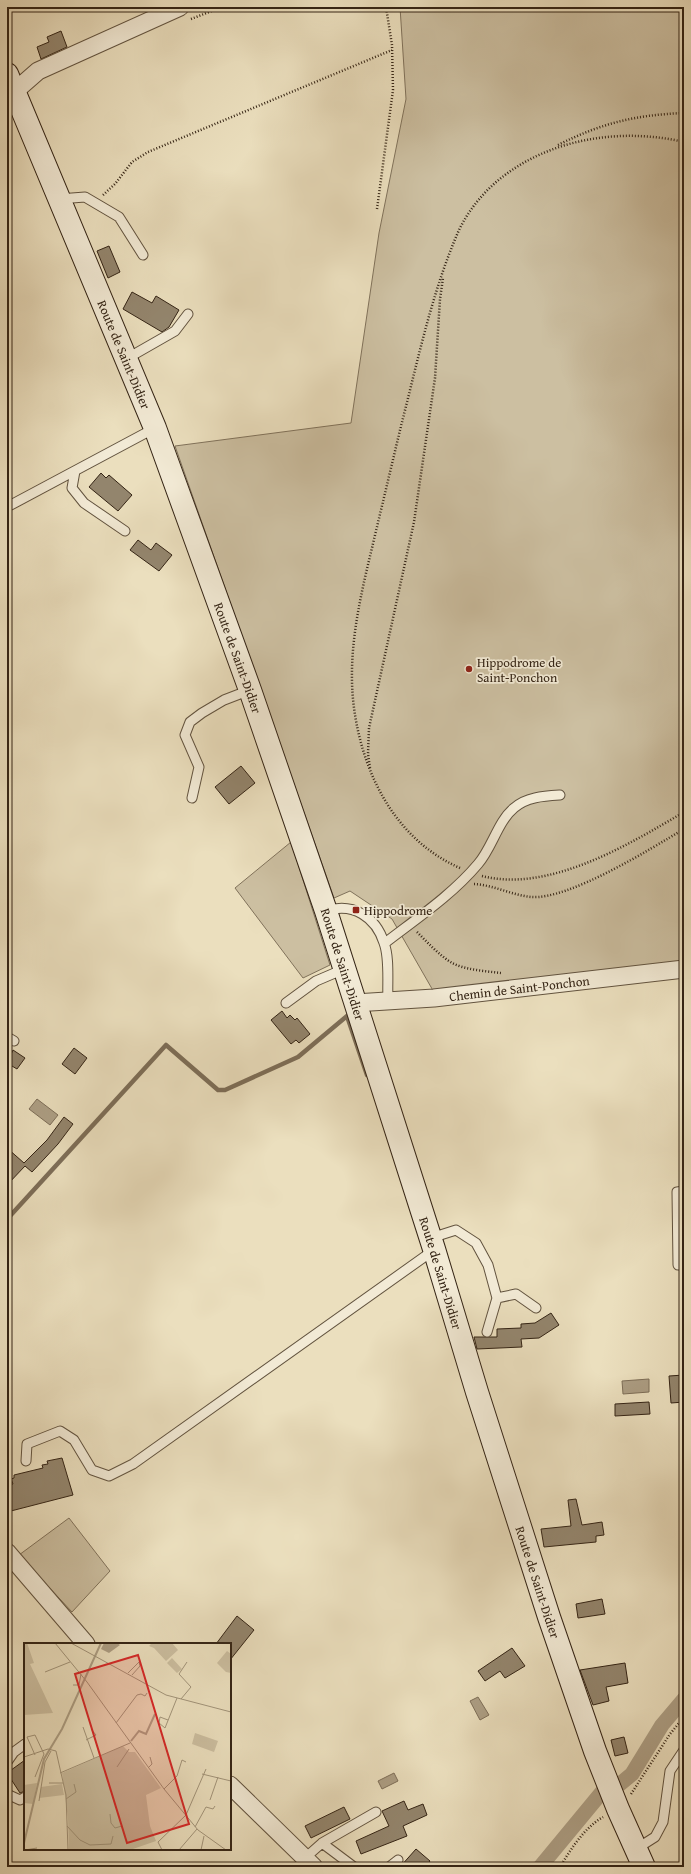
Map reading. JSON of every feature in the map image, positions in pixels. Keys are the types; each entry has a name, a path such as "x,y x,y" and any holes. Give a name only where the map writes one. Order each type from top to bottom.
{"main road":[{"name":"Route de Saint-Didier","path":"9,88 60,200 155,428 250,690 326,911 432,1244 476,1392 521,1532 606,1780 640,1858"}],"street":[{"path":"9,88 38,71 180,7"},
{"name":"Chemin de Saint-Ponchon","path":"355,1003 388,1001 684,969"},
{"path":"7,1552 85,1643"},
{"path":"231,1786 309,1863"}],"lane":[{"path":"60,200 85,197 119,217 143,255"},
{"path":"126,359 175,332 188,314"},
{"path":"7,506 75,471 132,438 155,428"},
{"path":"75,471 72,488 84,503 126,531"},
{"path":"192,798 199,768 185,735 190,722 224,700 250,690"},
{"path":"384,943 456,886 471,872 489,850 505,818 514,807 528,800 560,794"},
{"path":"326,911 344,908 356,910 368,917 376,926 384,943 388,1001"},
{"path":"286,1003 316,980 344,969"},
{"path":"684,1191 677,1192 678,1265 684,1265"},
{"path":"26,1461 27,1444 60,1431 74,1440 92,1470 109,1476 133,1464 432,1244 456,1230 476,1243 488,1265 497,1298 487,1332"},
{"path":"497,1298 516,1294 536,1308"},
{"path":"7,1762 14,1752 24,1745"},
{"path":"640,1858 655,1837 663,1822 670,1771 684,1750"},
{"path":"7,1794 20,1800 24,1798"},
{"path":"309,1863 322,1843 376,1812"},
{"path":"322,1843 354,1867"},
{"path":"389,1867 398,1860"}],"path":[{"path":"377,209 393,90 392,50 386,7"},
{"path":"91,200 106,193 132,162 148,152 392,50"},
{"path":"684,113 660,114 627,119 579,134 532,158 495,183 476,203 456,238 424,337 394,454 361,594 354,638 354,706 361,743 371,773 388,804 406,831 431,853 471,872 490,877 511,879 559,872 600,856 647,834 684,812"},
{"path":"532,158 560,146 594,138 639,136 684,142"},
{"path":"371,773 368,754 369,728 414,522 434,378 440,299 445,269"},
{"path":"456,886 479,884 531,897 563,892 626,862 684,829"},
{"path":"409,924 441,955 453,963 461,966 503,974"}],"shaded area":[{"name":"Hippodrome de Saint-Ponchon","path":"400,7 684,7 684,963 435,994 392,919 350,891 334,898 175,446 351,423 379,233 406,99"},
{"path":"291,842 330,965 303,978 235,888"},
{"path":"37,1099 58,1115 50,1125 29,1109"},
{"path":"649,1379 649,1392 623,1394 622,1381"},
{"path":"69,1518 110,1571 72,1612 19,1555"},
{"path":"478,1697 489,1715 480,1720 470,1701"},
{"path":"394,1773 398,1781 382,1789 378,1781"}],"building":[{"path":"61,31 67,47 41,59 37,47 49,42 47,37"},
{"path":"109,246 120,272 108,278 97,251"},
{"path":"132,292 152,303 156,296 179,310 169,327 162,332 123,309"},
{"path":"101,473 106,478 109,475 132,495 118,511 89,487"},
{"path":"138,540 151,550 156,543 172,555 159,571 130,550"},
{"path":"241,766 255,783 229,804 215,787"},
{"path":"282,1011 287,1018 290,1015 295,1020 297,1018 310,1034 299,1043 296,1040 291,1044 271,1020"},
{"path":"74,1048 87,1058 75,1074 62,1064"},
{"path":"13,1050 25,1058 17,1069 7,1063"},
{"path":"64,1117 73,1124 58,1144 32,1172 25,1166 7,1185 7,1148 24,1163 47,1140"},
{"path":"551,1313 559,1325 539,1338 521,1339 522,1347 477,1349 474,1337 497,1337 497,1329 521,1328 521,1324 535,1323"},
{"path":"684,1375 684,1402 671,1403 669,1376"},
{"path":"649,1402 650,1414 615,1416 615,1404"},
{"path":"62,1458 73,1495 7,1512 7,1486 13,1484 11,1479 14,1478 14,1475 43,1468 42,1465 48,1464 47,1461"},
{"path":"576,1499 582,1525 602,1522 604,1535 596,1536 596,1542 544,1547 541,1529 571,1526 568,1500"},
{"path":"602,1599 605,1614 578,1618 576,1604"},
{"path":"237,1616 254,1630 231,1659 231,1643 217,1643"},
{"path":"512,1648 525,1666 505,1678 500,1671 485,1681 478,1671"},
{"path":"625,1663 628,1683 606,1687 609,1701 593,1705 580,1670"},
{"path":"624,1737 628,1753 615,1756 611,1740"},
{"path":"24,1761 24,1791 20,1793 7,1773"},
{"path":"404,1801 408,1810 423,1804 427,1815 403,1826 407,1836 361,1854 356,1841 389,1826 382,1811"},
{"path":"344,1807 350,1819 311,1838 305,1826"},
{"path":"416,1849 430,1861 425,1867 400,1867"}],"waterway":[{"path":"10,1216 166,1045 218,1090 225,1090 298,1057 347,1016 367,1075"},
{"path":"540,1867 602,1792 620,1784 632,1774 662,1725 684,1699"}],"place":[{"name":"Hippodrome de Saint-Ponchon","path":"469,669"},
{"name":"Hippodrome","path":"356,910"}]}
